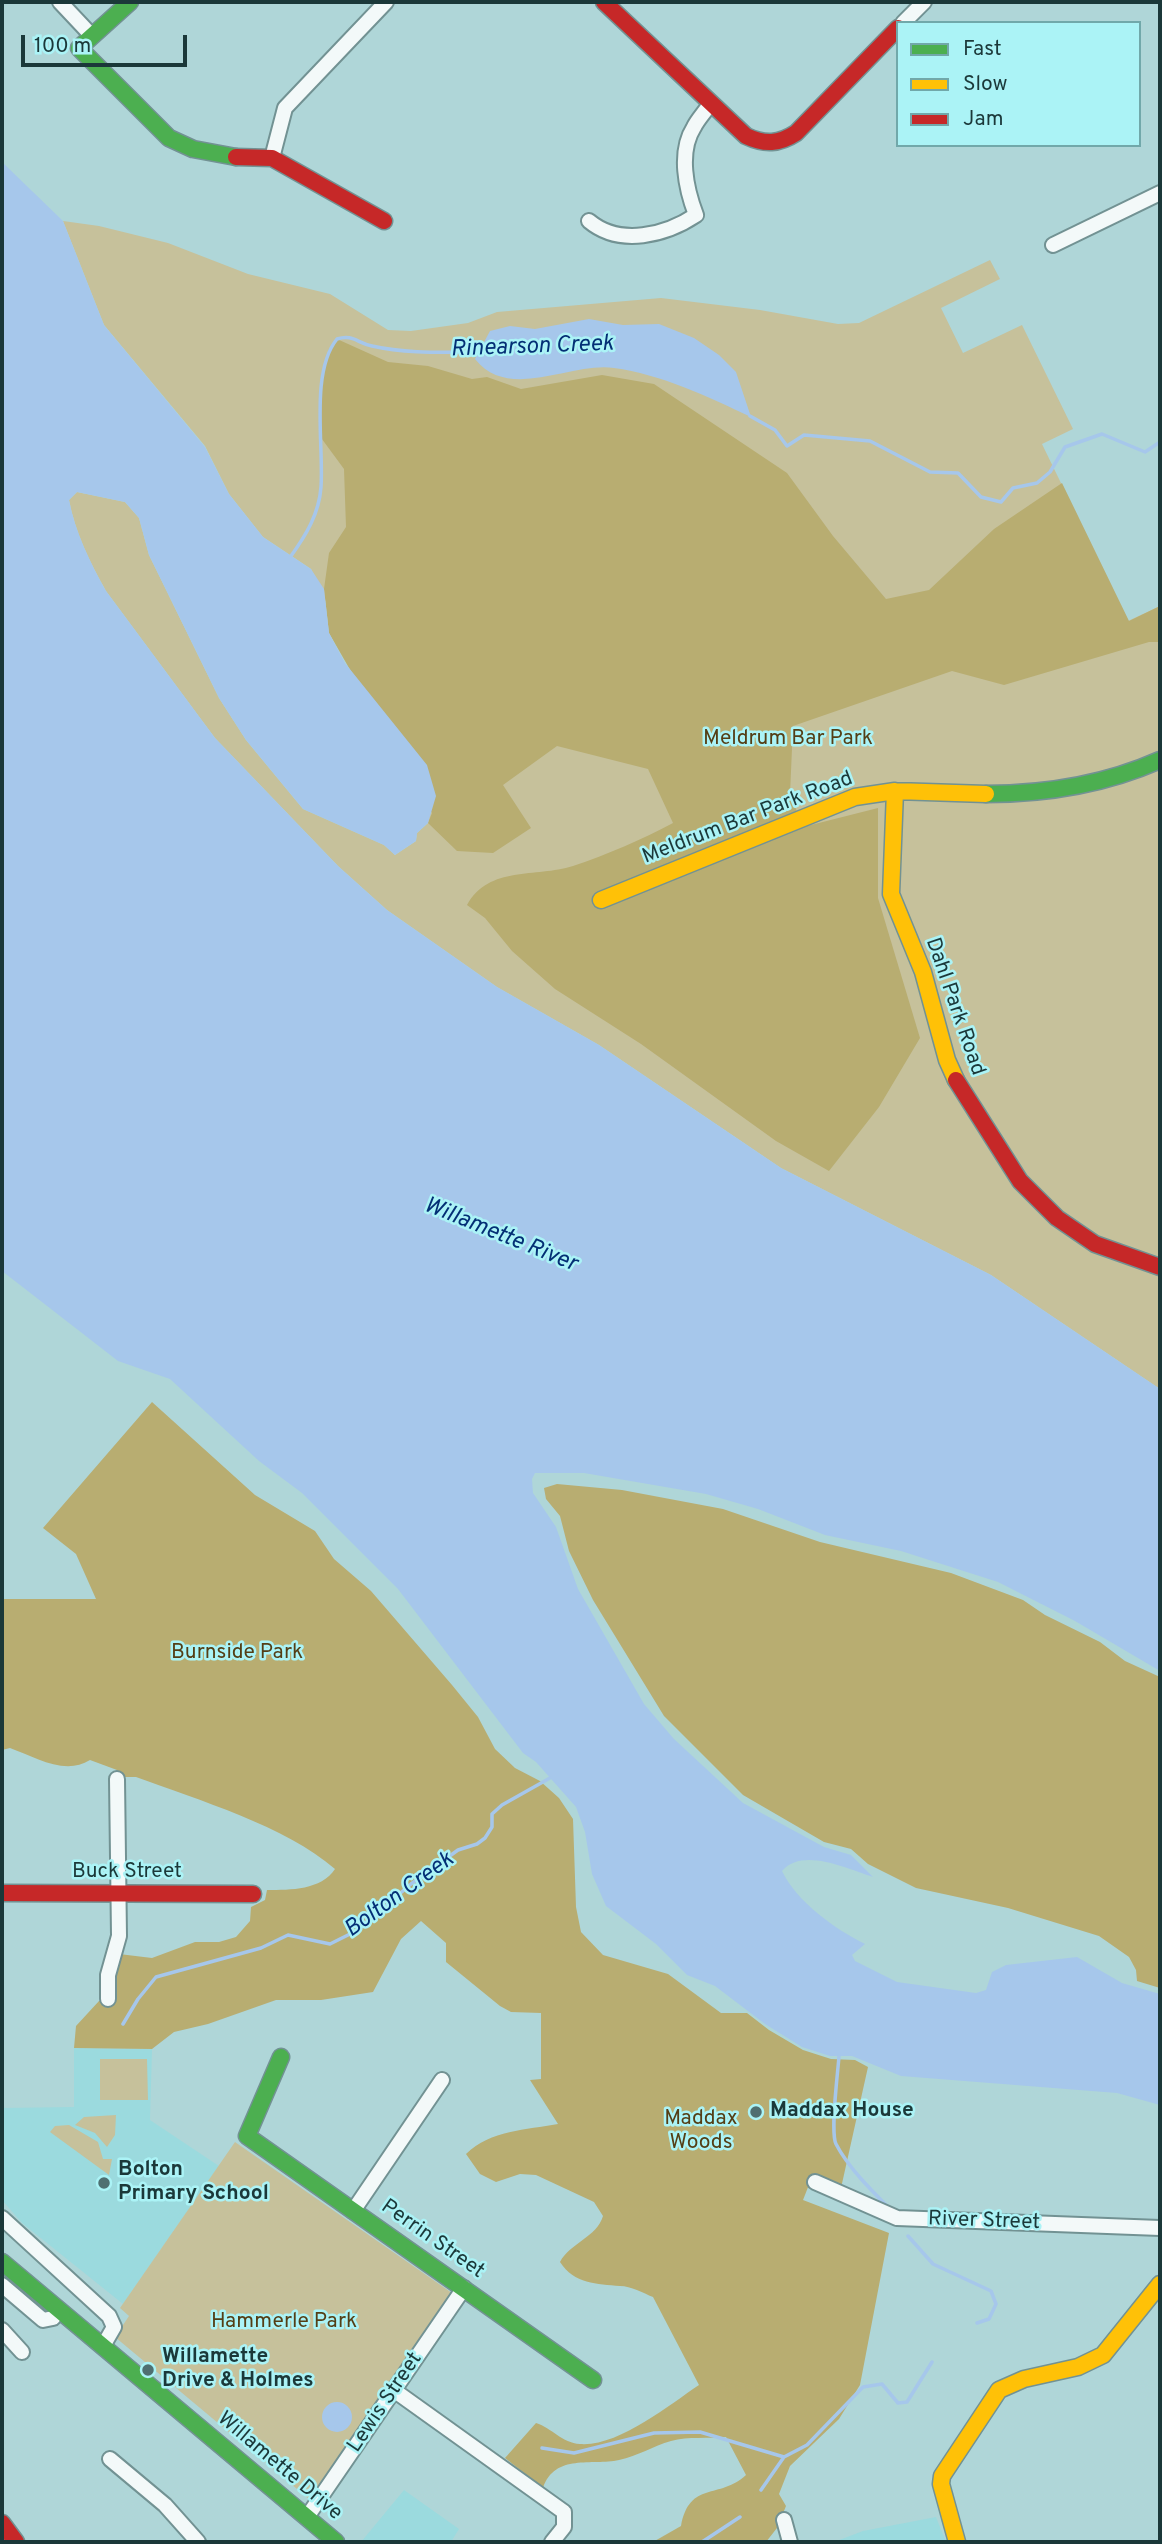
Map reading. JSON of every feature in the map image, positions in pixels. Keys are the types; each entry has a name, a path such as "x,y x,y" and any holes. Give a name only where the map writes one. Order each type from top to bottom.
{"street":[{"path":"60,2 92,36"},
{"path":"130,2 79,48 169,138 193,149 232,157 272,158 384,221"},
{"path":"272,158 285,108 386,2"},
{"path":"604,2 746,136 769,144 784,141 896,30"},
{"path":"905,21 923,2"},
{"path":"589,221 608,232 645,235 664,232 696,215 687,181 687,149 694,127 710,104"},
{"path":"1053,245 1160,193"},
{"name":"Meldrum Bar Park Road","path":"601,901 835,804 895,791 989,794 1048,792 1119,778 1160,760"},
{"name":"Dahl Park Road","path":"895,791 890,859 891,894 923,972 947,1060 962,1093 1020,1181 1057,1218 1095,1244 1160,1268"},
{"path":"108,1999 108,1975 119,1936 117,1779"},
{"name":"Buck Street","path":"2,1893 253,1894"},
{"name":"Perrin Street","path":"281,2057 247,2136 593,2380"},
{"path":"353,2211 442,2080"},
{"name":"River Street","path":"816,2182 897,2218 1160,2228"},
{"path":"2,2218 109,2316 114,2328 103,2346"},
{"name":"Willamette Drive","path":"2,2262 336,2542"},
{"path":"957,2542 941,2484 942,2476 999,2390 1011,2382 1087,2366 1103,2356 1160,2284"},
{"path":"2,2286 43,2320 52,2318 59,2310"},
{"name":"Lewis Street","path":"307,2517 464,2288"},
{"path":"2,2330 22,2352"},
{"path":"395,2391 561,2509 566,2517 564,2527 552,2542"},
{"path":"110,2459 165,2505 198,2542"},
{"path":"784,2520 790,2542"},
{"path":"2,2523 16,2542"}],"shaded area":[{"name":"Bolton Primary School","path":"74,2048 152,2049 150,2120 219,2166 123,2304 22,2223 2,2200 2,2108 74,2107"},
{"path":"404,2490 459,2529 451,2542 361,2542"},
{"path":"936,2517 946,2542 834,2542 863,2531"}],"green space":[{"name":"Meldrum Bar Park","path":"63,221 99,226 168,243 248,274 330,294 388,330 411,331 468,323 497,312 661,298 760,310 838,324 859,323 990,260 1000,279 941,308 963,353 1022,325 1073,429 1042,444 1128,621 1160,606 1160,1389 991,1275 781,1168 599,1045 497,987 387,910 338,866 215,738 106,591 75,524 69,500 77,492 125,502 139,518 149,555 219,698 246,740 303,809 384,845 395,855 416,841 417,833 428,823 311,569 263,537 229,494 205,446 104,325"},
{"path":"337,339 388,362 428,366 472,379 487,377 521,389 602,375 654,384 787,473 833,536 886,599 929,590 994,529 1062,483 1129,621 1160,606 1160,642 1149,642 1004,685 952,671 793,726 790,794 803,827 878,808 878,898 920,1038 879,1107 829,1171 776,1141 641,1044 555,989 512,951 485,918 467,905 477,892 501,878 573,866 673,823 648,769 557,746 503,785 531,828 493,853 457,851 428,823 432,813 329,633 324,589 329,553 346,527 344,469 319,435 320,392 329,349"},
{"path":"152,1402 255,1495 315,1531 334,1559 371,1591 452,1685 478,1717 495,1749 515,1768 540,1781 559,1798 573,1819 576,1907 581,1932 603,1955 668,1974 721,2013 747,2013 803,2050 831,2059 855,2060 868,2067 841,2188 812,2177 803,2200 889,2233 860,2385 839,2419 790,2466 779,2494 786,2506 777,2528 766,2542 653,2542 681,2526 685,2512 698,2496 726,2487 746,2475 726,2437 678,2439 619,2460 565,2465 549,2477 543,2488 505,2458 536,2423 574,2443 595,2443 643,2423 699,2385 653,2297 628,2287 579,2279 560,2262 564,2255 600,2223 603,2216 594,2202 536,2175 520,2174 496,2182 480,2174 466,2154 486,2140 498,2136 558,2124 530,2080 541,2079 541,2013 511,2012 500,2006 446,1962 446,1943 421,1921 401,1939 373,1992 321,2000 276,2000 208,2024 174,2032 152,2049 74,2048 76,2026 99,2001 113,2001 119,1954 152,1958 195,1942 219,1942 236,1937 250,1921 251,1907 265,1900 267,1890 314,1885 335,1869 315,1854 267,1827 136,1777 123,1777 117,1770 90,1760 60,1766 10,1748 2,1750 2,1599 96,1599 76,1554 43,1528"},
{"path":"557,1484 622,1490 723,1509 820,1542 951,1573 1023,1600 1045,1615 1100,1642 1125,1661 1160,1677 1160,1988 1137,1981 1136,1970 1129,1957 1099,1936 1008,1908 916,1888 868,1864 851,1849 824,1842 743,1795 664,1716 593,1600 569,1551 560,1516 546,1499 544,1488"},
{"path":"100,2059 147,2059 148,2100 100,2100"},
{"path":"116,2115 115,2135 107,2147 95,2133 75,2125 84,2117"},
{"path":"69,2125 98,2142 103,2159 112,2159 109,2175 50,2132 55,2126"},
{"name":"Hammerle Park","path":"235,2142 452,2293 309,2499 115,2337 129,2316 120,2308"}],"water":[{"name":"Willamette River","path":"2,162 63,221 104,325 205,447 229,494 263,537 311,569 324,589 329,633 345,663 427,765 436,796 428,823 417,833 416,841 395,855 384,845 303,809 246,740 219,698 149,555 139,518 125,502 77,492 69,500 75,524 106,591 215,738 338,866 387,910 497,987 599,1045 781,1168 991,1275 1160,1389 1160,1671 1075,1621 998,1582 901,1551 825,1535 758,1509 706,1494 584,1473 535,1473 532,1479 533,1493 556,1527 578,1589 644,1704 674,1739 743,1803 824,1847 851,1855 873,1877 813,1860 791,1864 782,1871 807,1904 841,1931 865,1944 852,1955 855,1961 897,1982 976,1993 986,1990 992,1972 1006,1965 1077,1957 1122,1983 1160,1994 1160,2105 1117,2093 901,2076 852,2056 830,2056 802,2047 765,2024 715,1986 687,1975 656,1944 606,1906 592,1874 585,1832 576,1807 536,1762 523,1753 398,1589 302,1493 259,1461 170,1379 118,1361 2,1271"},
{"path":"589,319 623,325 659,324 694,338 719,355 736,372 751,417 684,387 631,371 597,368 541,377 505,378 489,371 475,359 490,331 510,326 535,329"},
{"path":"337,2402 348,2406 352,2417 348,2428 337,2432 326,2428 322,2417 326,2406"}],"waterway":[{"name":"Rinearson Creek","path":"291,556 311,524 320,497 321,390 329,353 337,339 351,338 372,346 399,350 480,352"},
{"name":"Rinearson Creek","path":"750,416 775,430 787,446 804,435 870,441 930,472 958,473 981,497 1001,502 1013,488 1037,483 1050,472 1065,447 1102,434 1145,452 1160,442"},
{"name":"Bolton Creek","path":"123,2024 156,1977 261,1948 288,1935 330,1944 356,1931 411,1884 458,1850 477,1844 485,1838 492,1827 492,1814 502,1805 550,1778"},
{"path":"839,2056 834,2115 836,2144 853,2169 889,2208"},
{"path":"908,2236 933,2264 991,2291 996,2304 989,2319 977,2323"},
{"path":"761,2490 784,2457 807,2445 863,2387 882,2384 898,2403 907,2402 932,2362"},
{"path":"542,2448 574,2453 654,2433 700,2432 784,2457"},
{"path":"702,2542 740,2517"}],"traffic: fast":[{"path":"130,2 79,48 169,138 193,149 236,157"},
{"path":"986,794 1053,790 1096,782 1160,760"},
{"path":"281,2057 247,2136 593,2380"},
{"path":"2,2262 336,2542"}],"traffic: slow":[{"path":"895,791 891,894 923,972 947,1060 956,1080"},
{"path":"601,900 855,797 895,791 986,794"},
{"path":"957,2542 941,2484 942,2476 999,2390 1024,2379 1078,2367 1103,2355 1160,2284"}],"traffic: jam":[{"path":"604,2 746,136 766,142 778,141 796,133 896,30"},
{"path":"236,157 272,158 384,221"},
{"path":"956,1080 1020,1181 1057,1218 1095,1244 1160,1267"},
{"path":"2,1893 253,1894"},
{"path":"2,2523 16,2542"}],"place":[{"name":"Maddax House","path":"756,2112"},
{"name":"Bolton Primary School","path":"104,2183"},
{"name":"Willamette Drive & Holmes","path":"148,2370"}],"park label":[{"name":"Burnside Park","path":"237,1654"},
{"name":"Maddax Woods","path":"701,2132"}]}
